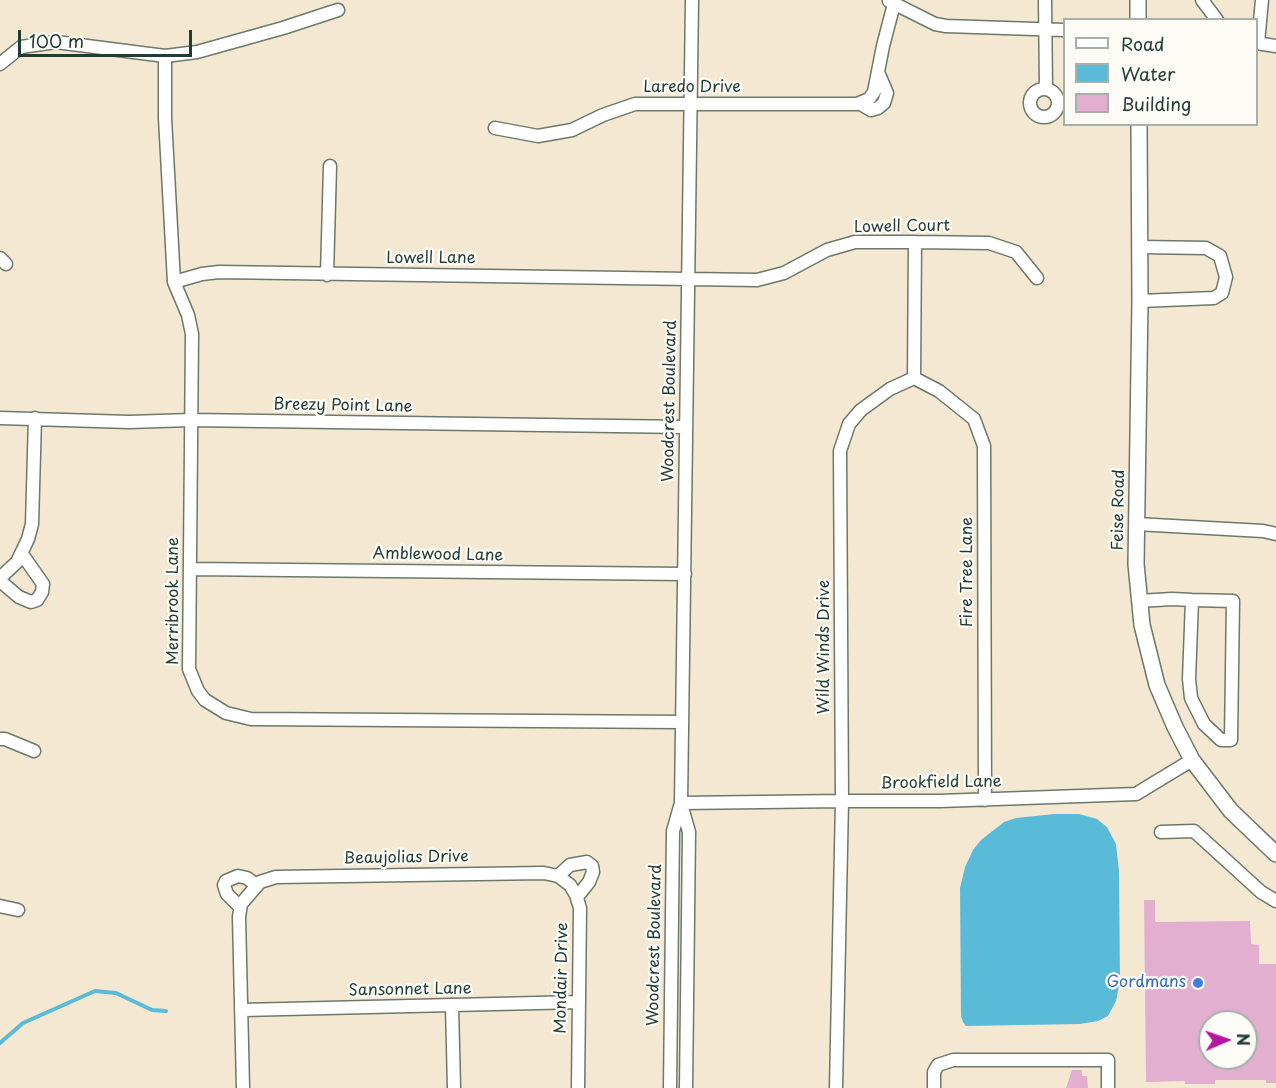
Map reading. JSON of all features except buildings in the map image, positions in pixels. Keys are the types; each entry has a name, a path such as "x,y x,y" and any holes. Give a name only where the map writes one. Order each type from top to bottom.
{"main road":[{"path":"1138,0 1138,18"},
{"name":"Feise Road","path":"1139,126 1140,302 1136,564 1142,625 1157,684 1175,728 1192,759 1231,812 1276,854"}],"street":[{"name":"Woodcrest Boulevard","path":"670,1088 673,831 681,803 692,0"},
{"path":"1045,0 1046,89"},
{"path":"1202,0 1216,18"},
{"path":"1258,34 1262,0"},
{"name":"Laredo Drive","path":"495,128 538,136 572,130 603,115 635,104 859,103 869,99 874,92 891,2"},
{"path":"891,2 935,24 946,26 1063,30"},
{"path":"0,64 21,47 56,42 165,56 197,52 338,10"},
{"path":"1258,43 1276,46"},
{"name":"Merribrook Lane","path":"165,56 165,118 174,282 188,315 192,334 189,669 198,691 205,700 226,713 251,719 682,722"},
{"path":"327,275 330,166"},
{"name":"Lowell Court","path":"689,279 757,280 784,273 827,250 855,242 989,243 1016,252 1037,278"},
{"path":"914,378 915,242"},
{"path":"1140,247 1206,248 1220,256 1226,277 1222,293 1214,298 1140,302"},
{"name":"Lowell Lane","path":"174,282 219,272 689,279"},
{"name":"Fire Tree Lane","path":"914,378 939,392 974,419 984,446 985,800"},
{"name":"Wild Winds Drive","path":"836,1088 842,801 840,451 849,424 861,410 890,389 914,378"},
{"name":"Breezy Point Lane","path":"0,418 129,422 191,420 686,427"},
{"path":"22,554 43,584 42,592 37,600 31,602 19,597 0,580 22,554 32,524 35,418"},
{"path":"1136,524 1263,531 1276,534"},
{"name":"Amblewood Lane","path":"191,569 685,574"},
{"path":"1139,602 1192,600 1233,601 1231,740 1221,740 1204,724 1191,698 1189,680 1192,600"},
{"path":"0,739 34,750"},
{"name":"Brookfield Lane","path":"681,803 985,800 1136,795 1192,759"},
{"name":"Woodcrest Boulevard","path":"681,803 689,832 686,1088"},
{"path":"1161,832 1194,831 1261,892 1276,901"},
{"path":"587,862 592,866 593,872 589,882 577,897 570,885 558,876 570,865 587,862"},
{"name":"Beaujolias Drive","path":"240,907 227,894 224,885 226,881 238,876 247,878 256,885 276,877 544,873 558,876"},
{"path":"243,1088 240,907 256,885"},
{"name":"Mondair Drive","path":"577,897 580,908 578,1088"},
{"path":"0,906 18,910"},
{"name":"Sansonnet Lane","path":"242,1010 579,1002"},
{"path":"452,1005 454,1088"},
{"path":"934,1088 934,1072 938,1065 953,1060 1108,1060 1108,1088"}],"water":[{"path":"1079,814 1097,819 1107,827 1116,844 1119,871 1120,981 1116,1001 1108,1016 1098,1021 1080,1024 966,1026 961,1016 960,888 965,867 981,840 1004,822 1016,818"}],"waterway":[{"path":"0,1043 23,1023 95,991 116,993 152,1010 166,1011"}],"place":[{"name":"Gordmans","path":"1198,983"}]}
